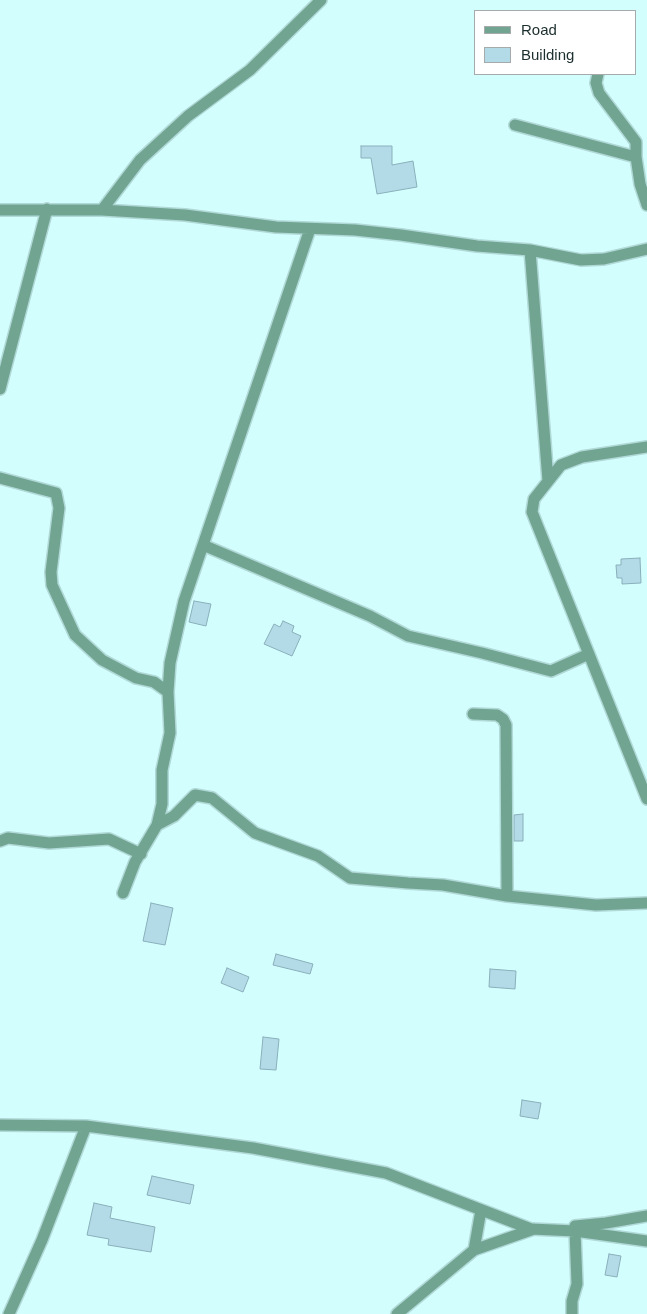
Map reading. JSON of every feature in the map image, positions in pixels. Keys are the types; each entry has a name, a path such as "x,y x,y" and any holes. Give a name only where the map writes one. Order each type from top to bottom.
{"street":[{"path":"102,210 140,160 188,116 250,70 321,0"},
{"path":"598,75 596,83 599,93 636,142 640,184 647,206"},
{"path":"515,125 636,157"},
{"path":"0,389 48,209"},
{"path":"0,210 102,210 185,215 276,227 355,230 476,246 530,250 581,260 604,259 647,249"},
{"path":"123,893 135,862 157,825 162,804 162,770 170,733 168,692 170,663 184,601 310,229"},
{"path":"530,250 548,481"},
{"path":"647,447 582,457 561,465 534,499 532,512 647,799"},
{"path":"0,478 56,493 59,508 51,572 52,585 75,635 102,660 136,678 154,682 168,692"},
{"path":"203,545 361,612 408,636 551,671 589,654"},
{"path":"473,714 497,715 503,719 506,725 507,896"},
{"path":"157,825 174,816 195,795 212,798 255,833 318,856 350,878 443,884 507,896 596,904 647,903"},
{"path":"162,804 174,816"},
{"path":"0,841 8,838 49,843 109,839 141,854"},
{"path":"0,1124 86,1126 252,1148 386,1173 531,1230 575,1231 647,1241"},
{"path":"9,1314 42,1240 86,1126"},
{"path":"474,1250 481,1210"},
{"path":"397,1314 474,1250 531,1230 606,1223 647,1216"},
{"path":"572,1314 572,1301 576,1284 575,1231"}],"building":[{"path":"361,146 392,146 392,165 413,161 417,187 377,194 371,158 361,158"},
{"path":"640,558 641,583 622,584 622,578 617,578 616,565 621,565 621,559"},
{"path":"194,601 211,604 206,626 189,622"},
{"path":"283,621 294,626 292,632 301,636 292,656 264,644 274,624 280,627"},
{"path":"523,814 523,841 514,841 514,815"},
{"path":"151,903 173,908 165,945 143,941"},
{"path":"276,954 313,964 310,974 273,965"},
{"path":"227,968 249,977 243,992 221,983"},
{"path":"490,969 516,971 515,989 489,987"},
{"path":"263,1037 279,1039 276,1070 260,1069"},
{"path":"522,1100 541,1103 538,1119 520,1116"},
{"path":"152,1176 194,1185 190,1204 147,1195"},
{"path":"94,1203 112,1207 110,1218 155,1227 151,1252 108,1245 109,1239 87,1235"},
{"path":"609,1254 621,1256 617,1277 605,1275"}]}
